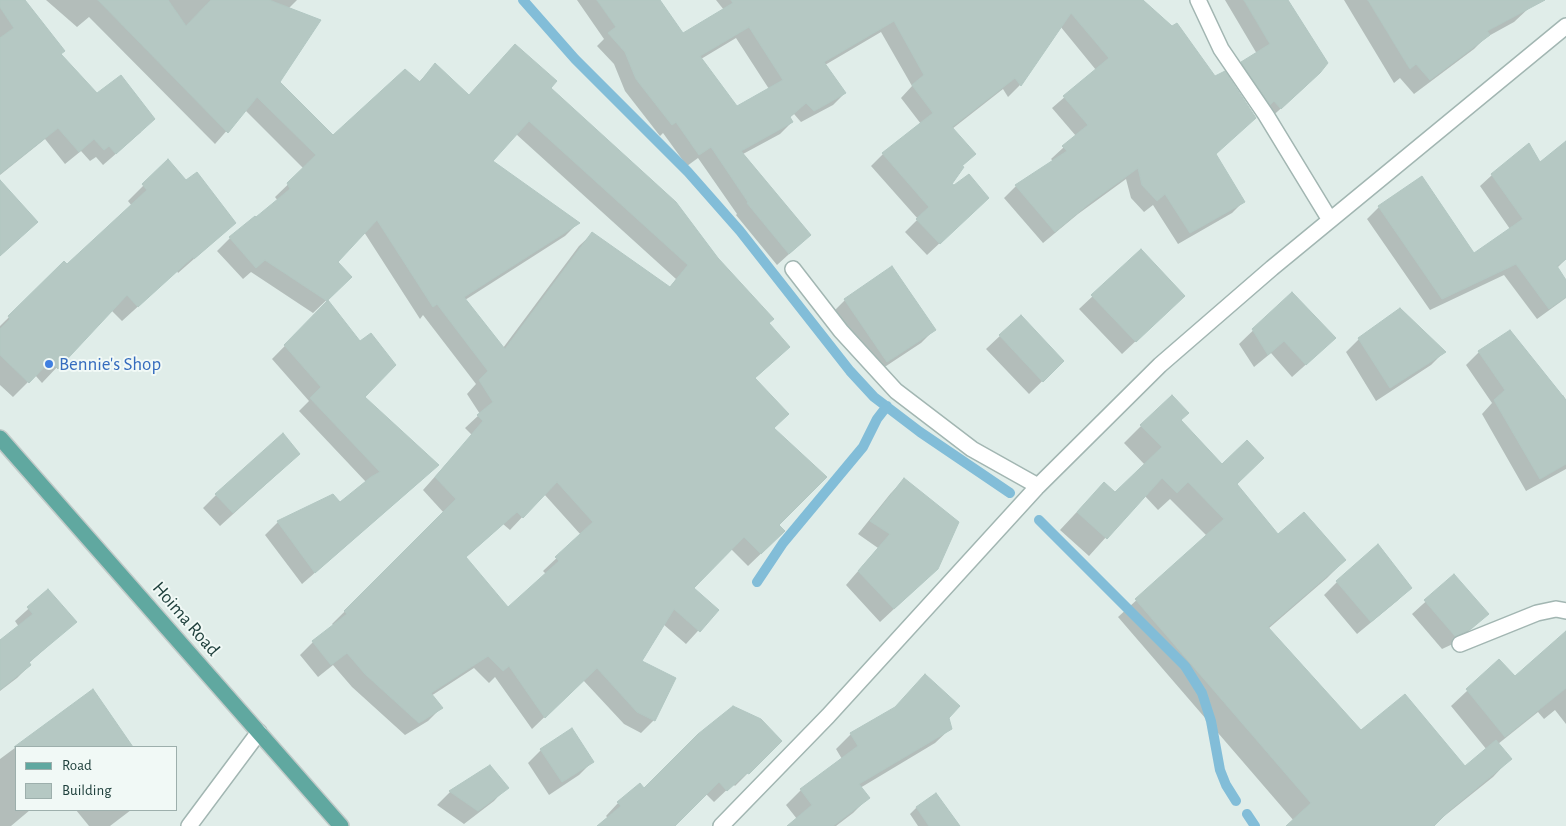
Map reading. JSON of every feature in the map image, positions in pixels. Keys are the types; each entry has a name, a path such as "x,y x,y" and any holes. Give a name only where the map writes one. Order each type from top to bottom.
{"main road":[{"name":"Hoima Road","path":"0,438 341,826"}],"street":[{"path":"1198,0 1221,48 1266,115 1330,220"},
{"path":"721,826 828,716 1038,486 1160,365 1272,268 1566,26"},
{"path":"793,269 841,331 896,390 972,449 1038,486"},
{"path":"1460,644 1537,613 1556,609 1566,611"},
{"path":"189,826 259,732"}],"building":[{"path":"0,0 25,0 65,51 61,54 97,93 121,75 155,119 116,154 109,146 104,150 94,139 79,152 58,128 0,174 0,38 14,28 0,7"},
{"path":"98,0 168,0 186,26 211,0 269,0 321,20 280,82 333,135 405,69 420,82 435,63 469,95 515,44 557,81 551,88 676,202 718,258 774,319 769,323 790,347 755,378 789,414 774,428 827,477 779,525 785,531 761,554 744,537 694,588 719,610 700,632 674,609 642,661 676,678 655,721 637,712 597,668 545,718 509,666 503,671 488,656 431,693 443,708 419,723 365,674 347,653 331,665 312,641 347,614 344,611 456,499 435,477 483,421 477,415 493,402 479,380 488,371 437,304 433,307 377,220 338,262 352,277 327,301 265,260 256,268 229,237 290,189 287,183 316,155 257,97 228,133","holes":["529,121 688,265 670,287 592,232 505,349 464,297 580,223 493,161","557,482 593,522 555,557 559,561 508,607 466,557 517,512 523,518"]},
{"path":"597,0 660,0 683,33 733,3 731,0 1143,0 1172,26 1177,23 1215,76 1225,71 1256,118 1216,154 1245,202 1190,233 1165,194 1157,201 1142,185 1138,168 1091,202 1055,232 1015,185 1067,151 1062,146 1088,125 1063,96 1109,58 1071,13 1021,86 1015,78 952,127 976,154 962,166 964,167 952,184 954,185 969,174 989,198 940,244 916,219 929,207 882,153 933,113 912,85 924,75 894,21 824,62 846,93 814,111 806,103 790,117 793,122 741,151 811,235 789,254 747,203 711,147 699,155 676,122 672,125 636,79 625,52 608,33 616,27","holes":["749,27 783,80 737,106 700,56"]},
{"path":"1244,0 1288,0 1328,63 1320,73 1281,109 1274,101 1270,105 1241,62 1270,44"},
{"path":"1368,0 1545,0 1487,31 1490,35 1430,80 1416,64 1410,69"},
{"path":"1566,141 1566,259 1557,266 1566,280 1566,297 1549,309 1516,264 1442,299 1378,206 1422,176 1474,253 1523,219 1491,174 1529,143 1540,162"},
{"path":"168,159 186,180 197,172 236,223 194,259 193,257 138,307 127,295 58,369 50,361 29,383 0,355 0,329 10,319 8,316 64,261 67,264 147,190 142,184"},
{"path":"0,180 38,222 0,256"},
{"path":"1141,249 1185,296 1136,342 1091,295"},
{"path":"892,266 936,330 887,362 844,299"},
{"path":"1292,292 1336,338 1306,365 1284,341 1268,355 1252,329"},
{"path":"328,300 360,341 371,333 396,365 365,397 439,465 315,573 277,521 333,494 340,502 380,472 310,398 321,387 284,345"},
{"path":"1400,308 1446,352 1390,388 1358,338"},
{"path":"1021,315 1064,361 1043,382 999,335"},
{"path":"1510,330 1566,400 1566,464 1540,479 1494,400 1505,390 1478,351"},
{"path":"1172,395 1189,413 1181,420 1222,464 1247,440 1264,458 1237,484 1278,534 1304,512 1346,560 1268,627 1361,730 1405,694 1465,766 1496,740 1512,759 1449,811 1434,826 1286,826 1311,803 1135,599 1224,519 1188,482 1177,493 1162,478 1107,539 1077,512 1104,482 1115,492 1162,447 1140,425"},
{"path":"283,433 300,454 233,513 215,494"},
{"path":"904,478 959,522 938,569 894,609 858,571 890,534 870,521"},
{"path":"1378,544 1412,588 1371,622 1336,581"},
{"path":"1454,574 1489,614 1471,629 1455,636 1424,600"},
{"path":"48,589 77,622 29,662 31,665 0,690 0,640 33,614 27,607"},
{"path":"1566,631 1566,688 1505,737 1466,689 1499,659 1515,676"},
{"path":"925,674 960,706 949,718 952,729 859,784 870,798 833,826 787,826 812,805 800,789 858,746 850,733 895,707"},
{"path":"93,689 132,746 15,746"},
{"path":"733,706 761,719 782,741 749,774 747,773 727,791 719,782 675,826 597,826 621,806 617,802 640,783 644,788 698,734"},
{"path":"572,728 594,762 562,782 540,749"},
{"path":"490,765 509,788 478,811 449,791"},
{"path":"936,793 960,826 929,826 916,807"}],"waterway":[{"path":"523,0 575,59 688,172 740,231 850,371 874,397 920,432 1010,493"},
{"path":"757,582 783,543 863,447 877,419 887,406"},
{"path":"1039,520 1185,666 1202,693 1211,721 1220,770 1226,785 1236,801"},
{"path":"1247,814 1255,826"}],"place":[{"name":"Bennie's Shop","path":"49,364"}]}
